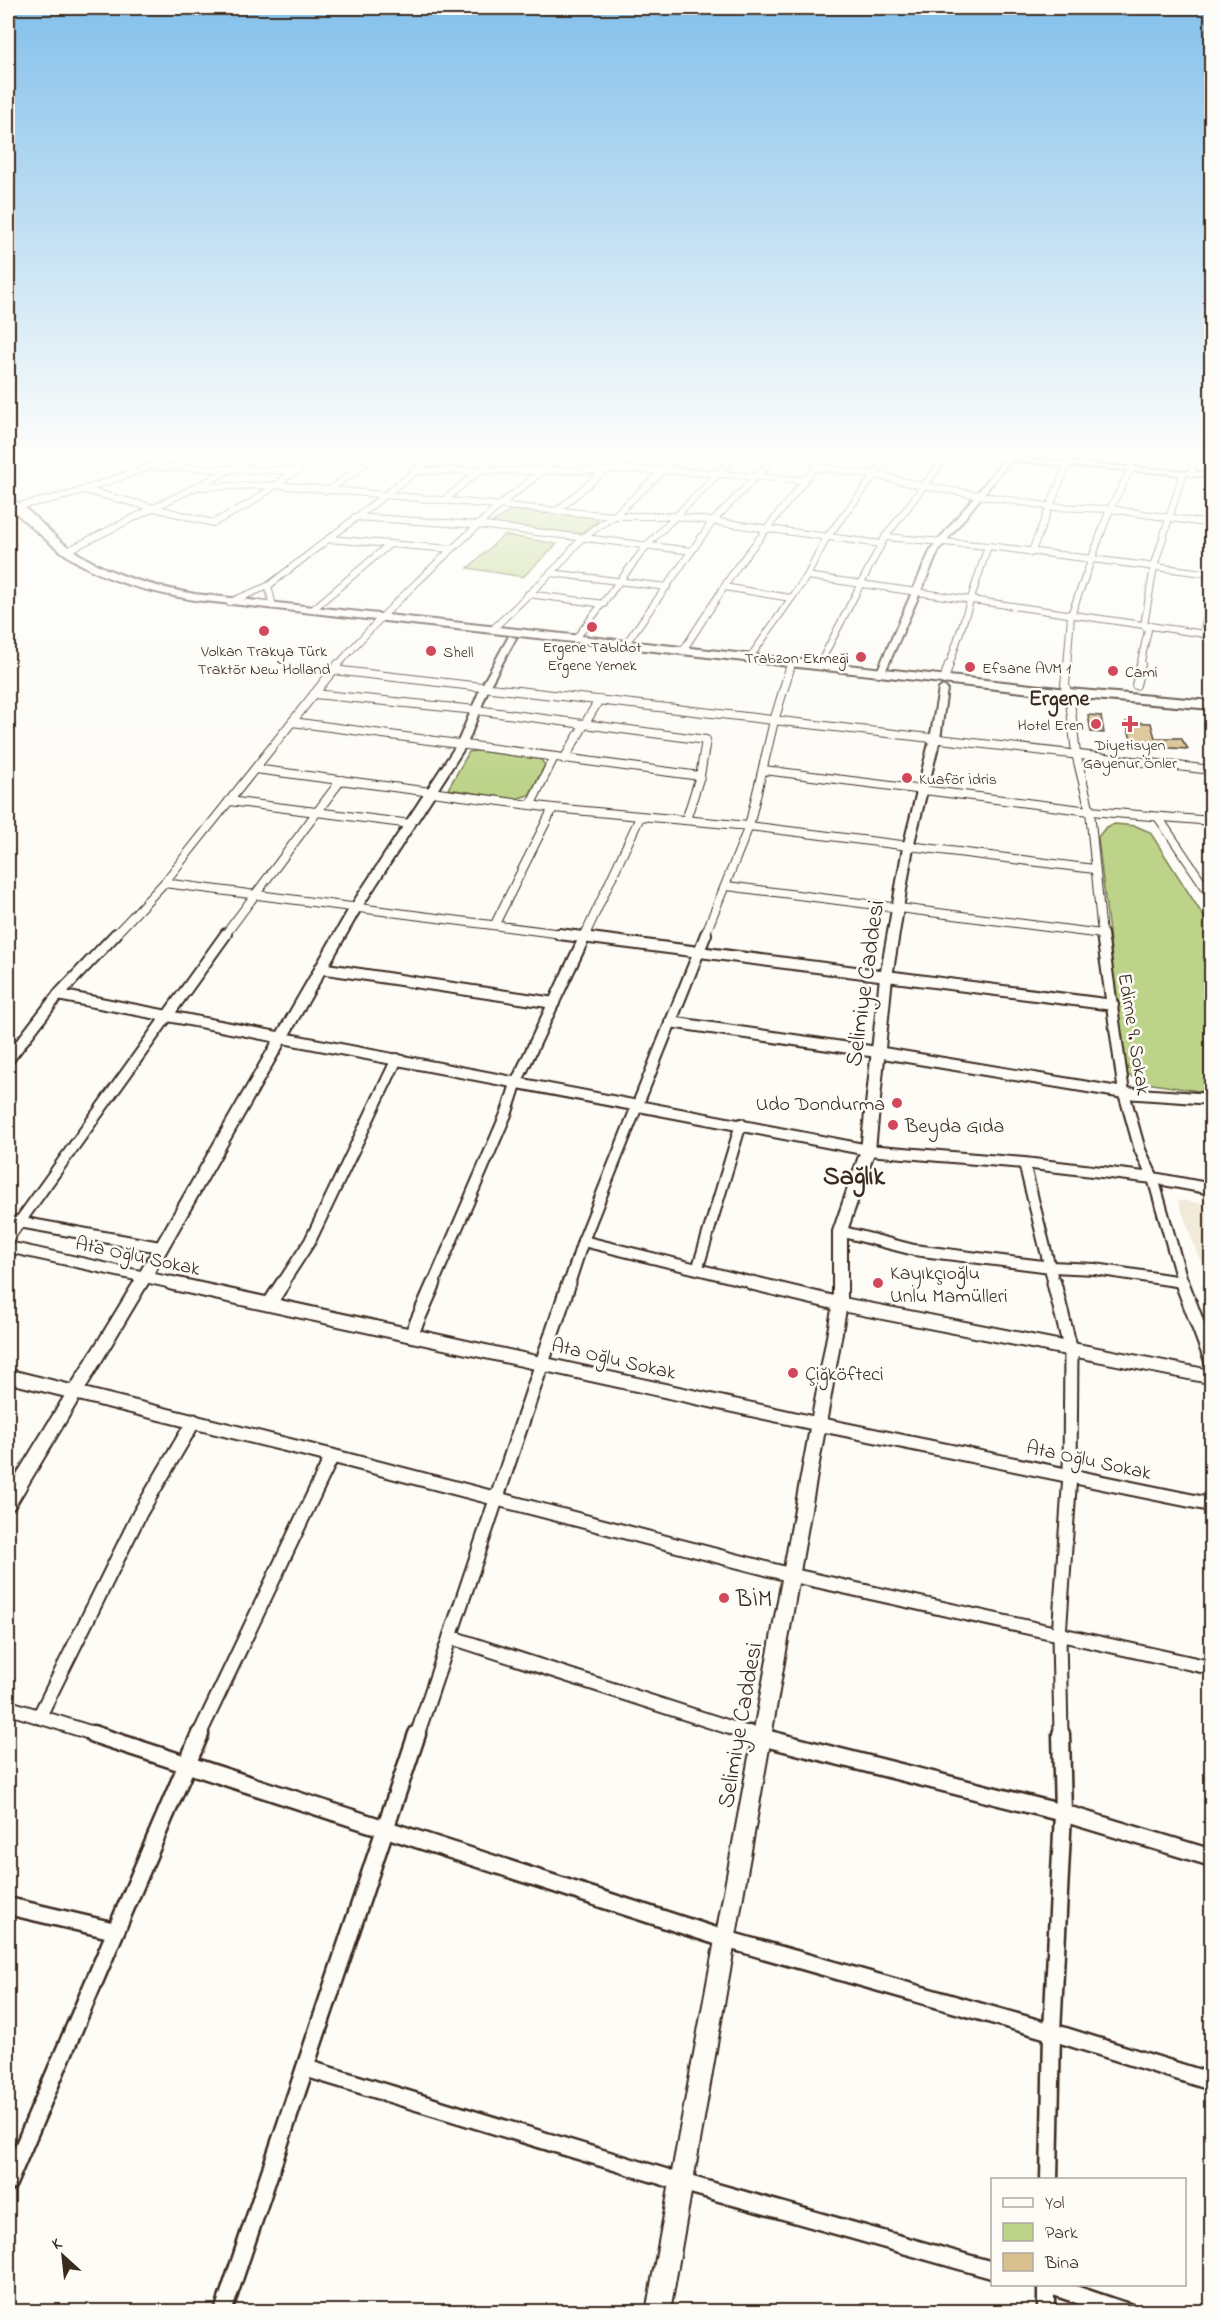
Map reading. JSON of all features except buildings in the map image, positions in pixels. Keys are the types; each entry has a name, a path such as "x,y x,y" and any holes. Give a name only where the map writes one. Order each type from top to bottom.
{"highway":[{"path":"70,565 92,577 121,588 189,603 494,628 627,642 881,672 943,684"},
{"path":"91,565 138,585 176,594 230,602 312,610 512,638 1212,713"},
{"path":"1069,697 1212,705"}],"street":[{"path":"230,602 268,586 295,565"},
{"path":"312,610 362,565"},
{"path":"8,1060 58,994 164,883 333,670 435,565"},
{"path":"494,628 558,565"},
{"path":"578,637 631,565"},
{"path":"627,642 682,565"},
{"path":"684,649 740,565"},
{"path":"751,656 813,565"},
{"path":"819,664 863,584 870,565"},
{"path":"881,672 929,565"},
{"path":"943,684 982,565"},
{"name":"Edirne 9. Sokak","path":"1089,565 1071,615 1065,685 1069,697 1076,754 1090,811 1094,869 1124,1093 1140,1150 1153,1178 1182,1282 1212,1362"},
{"path":"1138,565 1212,574"},
{"path":"1136,685 1148,630 1144,625 1154,567"},
{"path":"551,573 667,587"},
{"path":"807,576 1212,635"},
{"path":"268,586 273,606"},
{"path":"724,587 791,598"},
{"path":"1203,634 1212,593"},
{"path":"528,594 603,604"},
{"path":"8,1503 76,1394 145,1276 280,1036 356,907 462,744 485,687 512,638"},
{"path":"224,2312 583,1241 699,950 727,886 749,826 774,721 790,668"},
{"path":"333,670 1212,770"},
{"name":"Selimiye Caddesi","path":"658,2312 840,1304 840,1232 868,1150 886,977 900,910 908,847 920,790 935,739 943,684"},
{"path":"315,694 476,710 706,740 700,776 686,820"},
{"path":"564,759 599,700"},
{"path":"292,722 700,776"},
{"path":"531,804 554,757"},
{"path":"255,769 553,808 749,826 1094,869"},
{"path":"764,770 1090,811 1212,821"},
{"path":"8,1238 13,1221 341,780"},
{"path":"229,801 411,824"},
{"path":"495,924 553,808"},
{"path":"412,1333 507,1112 517,1081 640,817"},
{"path":"1158,817 1207,883 1212,897"},
{"path":"164,883 586,935 886,977 1113,1005"},
{"path":"727,886 900,910 1102,934"},
{"path":"320,968 554,1003"},
{"path":"58,994 868,1150 1024,1163 1153,1178 1212,1189"},
{"path":"670,1022 877,1052 1124,1093 1212,1099"},
{"path":"270,1303 310,1241 397,1059"},
{"path":"698,1267 741,1124"},
{"path":"1024,1163 1071,1351 1070,1474 1059,1636 1062,1813 1052,2032 1049,2178"},
{"path":"13,1221 160,1247"},
{"path":"840,1232 914,1250 1052,1268 1095,1269 1182,1282"},
{"path":"583,1241 698,1267 840,1304 1212,1377"},
{"name":"Ata Oğlu Sokak","path":"8,1247 412,1333 818,1424 1212,1505"},
{"path":"8,1376 332,1456 790,1575 1212,1668"},
{"path":"39,1717 141,1513 194,1422"},
{"path":"8,2183 13,2154 115,1931 186,1763 332,1456"},
{"path":"450,1637 761,1738 1062,1813 1212,1858"},
{"path":"8,1707 386,1827 725,1939 1052,2032 1212,2082"},
{"path":"8,1906 115,1931"},
{"path":"305,2068 681,2182 991,2269"},
{"path":"1046,2286 1046,2312"},
{"path":"1049,2286 1128,2312"}],"shaded area":[{"path":"1178,1200 1211,1204 1211,1284 1196,1251"}],"green space":[{"path":"471,565 535,565 523,577 468,568"},
{"path":"478,751 540,759 545,765 529,795 515,799 448,789 469,752"},
{"path":"1115,824 1136,826 1150,832 1211,928 1211,1093 1146,1083 1125,1074 1098,837 1106,827"}],"place":[{"name":"Ergene Tabldot Ergene Yemek","path":"592,627"},
{"name":"Volkan Trakya Türk Traktör New Holland","path":"264,631"},
{"name":"Shell","path":"431,651"},
{"name":"Trabzon Ekmeği","path":"861,657"},
{"name":"Efsane AVM 1","path":"970,667"},
{"name":"Cami","path":"1113,671"},
{"name":"Hotel Eren","path":"1096,724"},
{"name":"Diyetisyen Gayenur Önler","path":"1130,724"},
{"name":"Kuaför İdris","path":"907,778"},
{"name":"Udo Dondurma","path":"897,1103"},
{"name":"Beyda Gıda","path":"893,1125"},
{"name":"Kayıkçıoğlu Unlu Mamülleri","path":"878,1283"},
{"name":"Çiğköfteci","path":"793,1373"},
{"name":"BİM","path":"724,1598"}],"district":[{"name":"Ergene","path":"1059,697"},
{"name":"Sağlık","path":"854,1175"}]}
